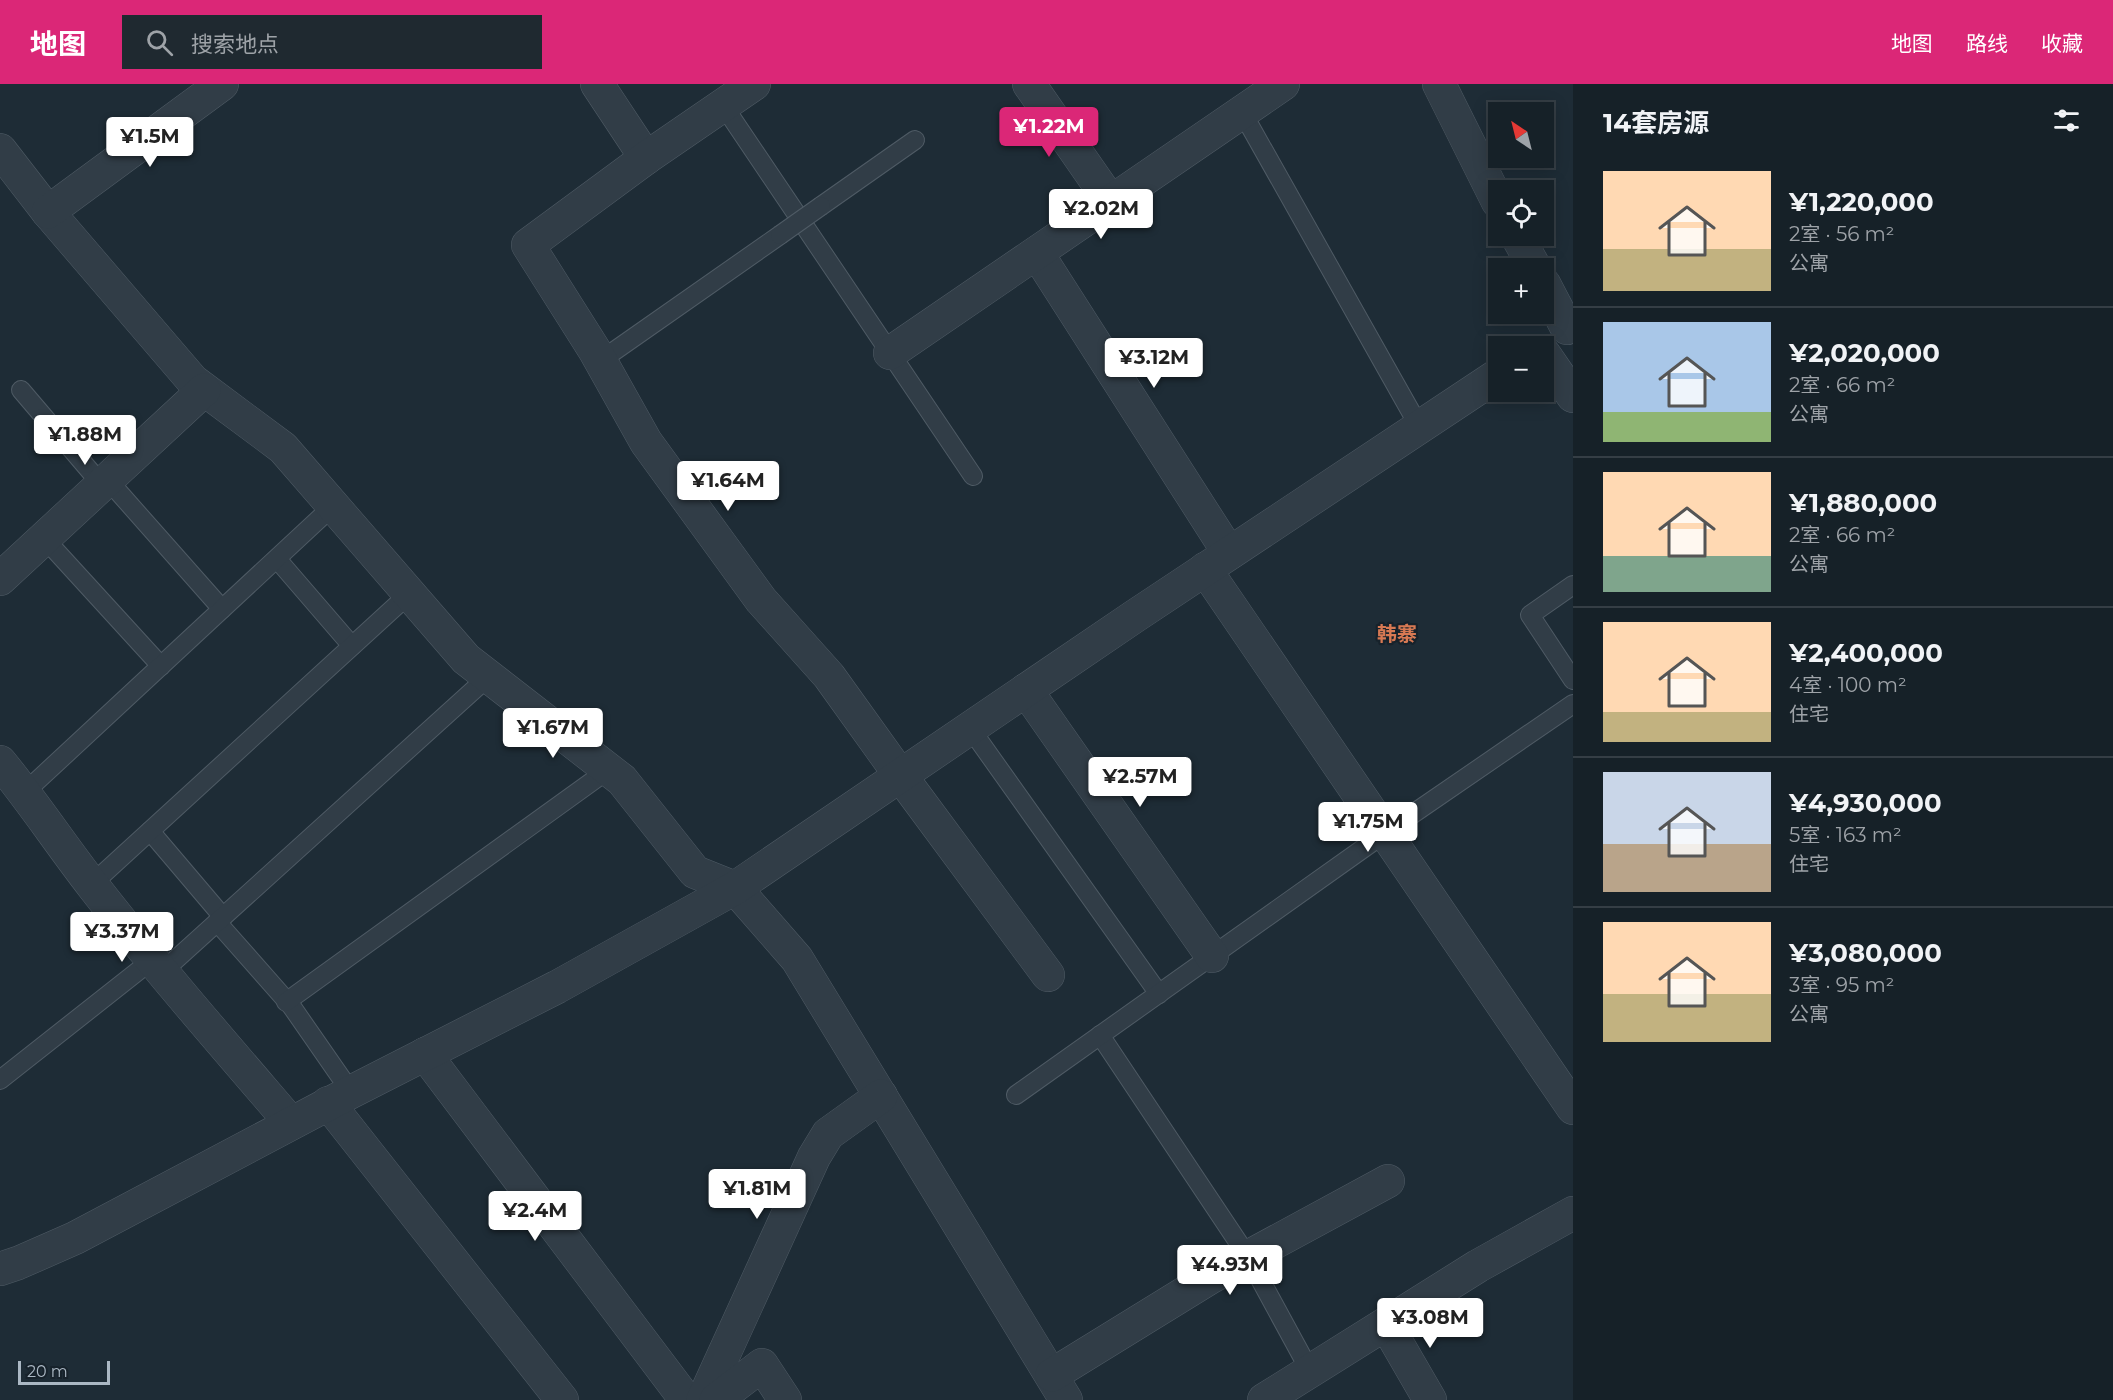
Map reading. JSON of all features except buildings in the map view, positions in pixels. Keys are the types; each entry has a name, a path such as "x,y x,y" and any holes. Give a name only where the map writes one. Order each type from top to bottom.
{"street":[{"path":"48,212 222,84"},
{"path":"597,84 646,158"},
{"path":"754,84 646,158 528,244 600,361 646,442 761,600 829,676 1048,975"},
{"path":"1029,84 1111,202"},
{"path":"890,353 1283,84"},
{"path":"1439,84 1488,182"},
{"path":"0,150 48,212 193,381 283,448 466,659 622,780 695,872 735,888 797,959 1060,1393 1211,1277 1388,1181"},
{"path":"1036,253 1217,561 1385,833 1573,1108"},
{"path":"1554,313 1561,333"},
{"path":"1554,368 1573,396"},
{"path":"0,1269 75,1238 340,1097 557,987 735,888 1217,561 1488,382"},
{"path":"0,579 204,390"},
{"path":"1026,690 1212,956"},
{"path":"0,762 157,966 291,1123"},
{"path":"425,1054 686,1400"},
{"path":"704,1400 814,1157 828,1134 881,1096"},
{"path":"340,1097 561,1400"},
{"path":"1266,1399 1478,1266 1573,1213"},
{"path":"1386,1324 1430,1400"},
{"path":"716,1400 762,1365 785,1400"}],"lane":[{"path":"723,105 973,476"},
{"path":"1242,112 1420,428"},
{"path":"600,361 915,140"},
{"path":"21,390 222,609"},
{"path":"25,792 333,506"},
{"path":"44,538 161,666"},
{"path":"277,559 352,646"},
{"path":"1573,585 1530,615 1573,680"},
{"path":"92,884 409,594"},
{"path":"0,1080 220,920 489,676"},
{"path":"1016,1095 1385,833 1573,704"},
{"path":"970,728 1159,994"},
{"path":"286,1002 608,770"},
{"path":"150,831 286,1002 340,1097"},
{"path":"1100,1035 1248,1257 1310,1371"}],"district":[{"name":"韩寨","path":"1397,634"}]}
